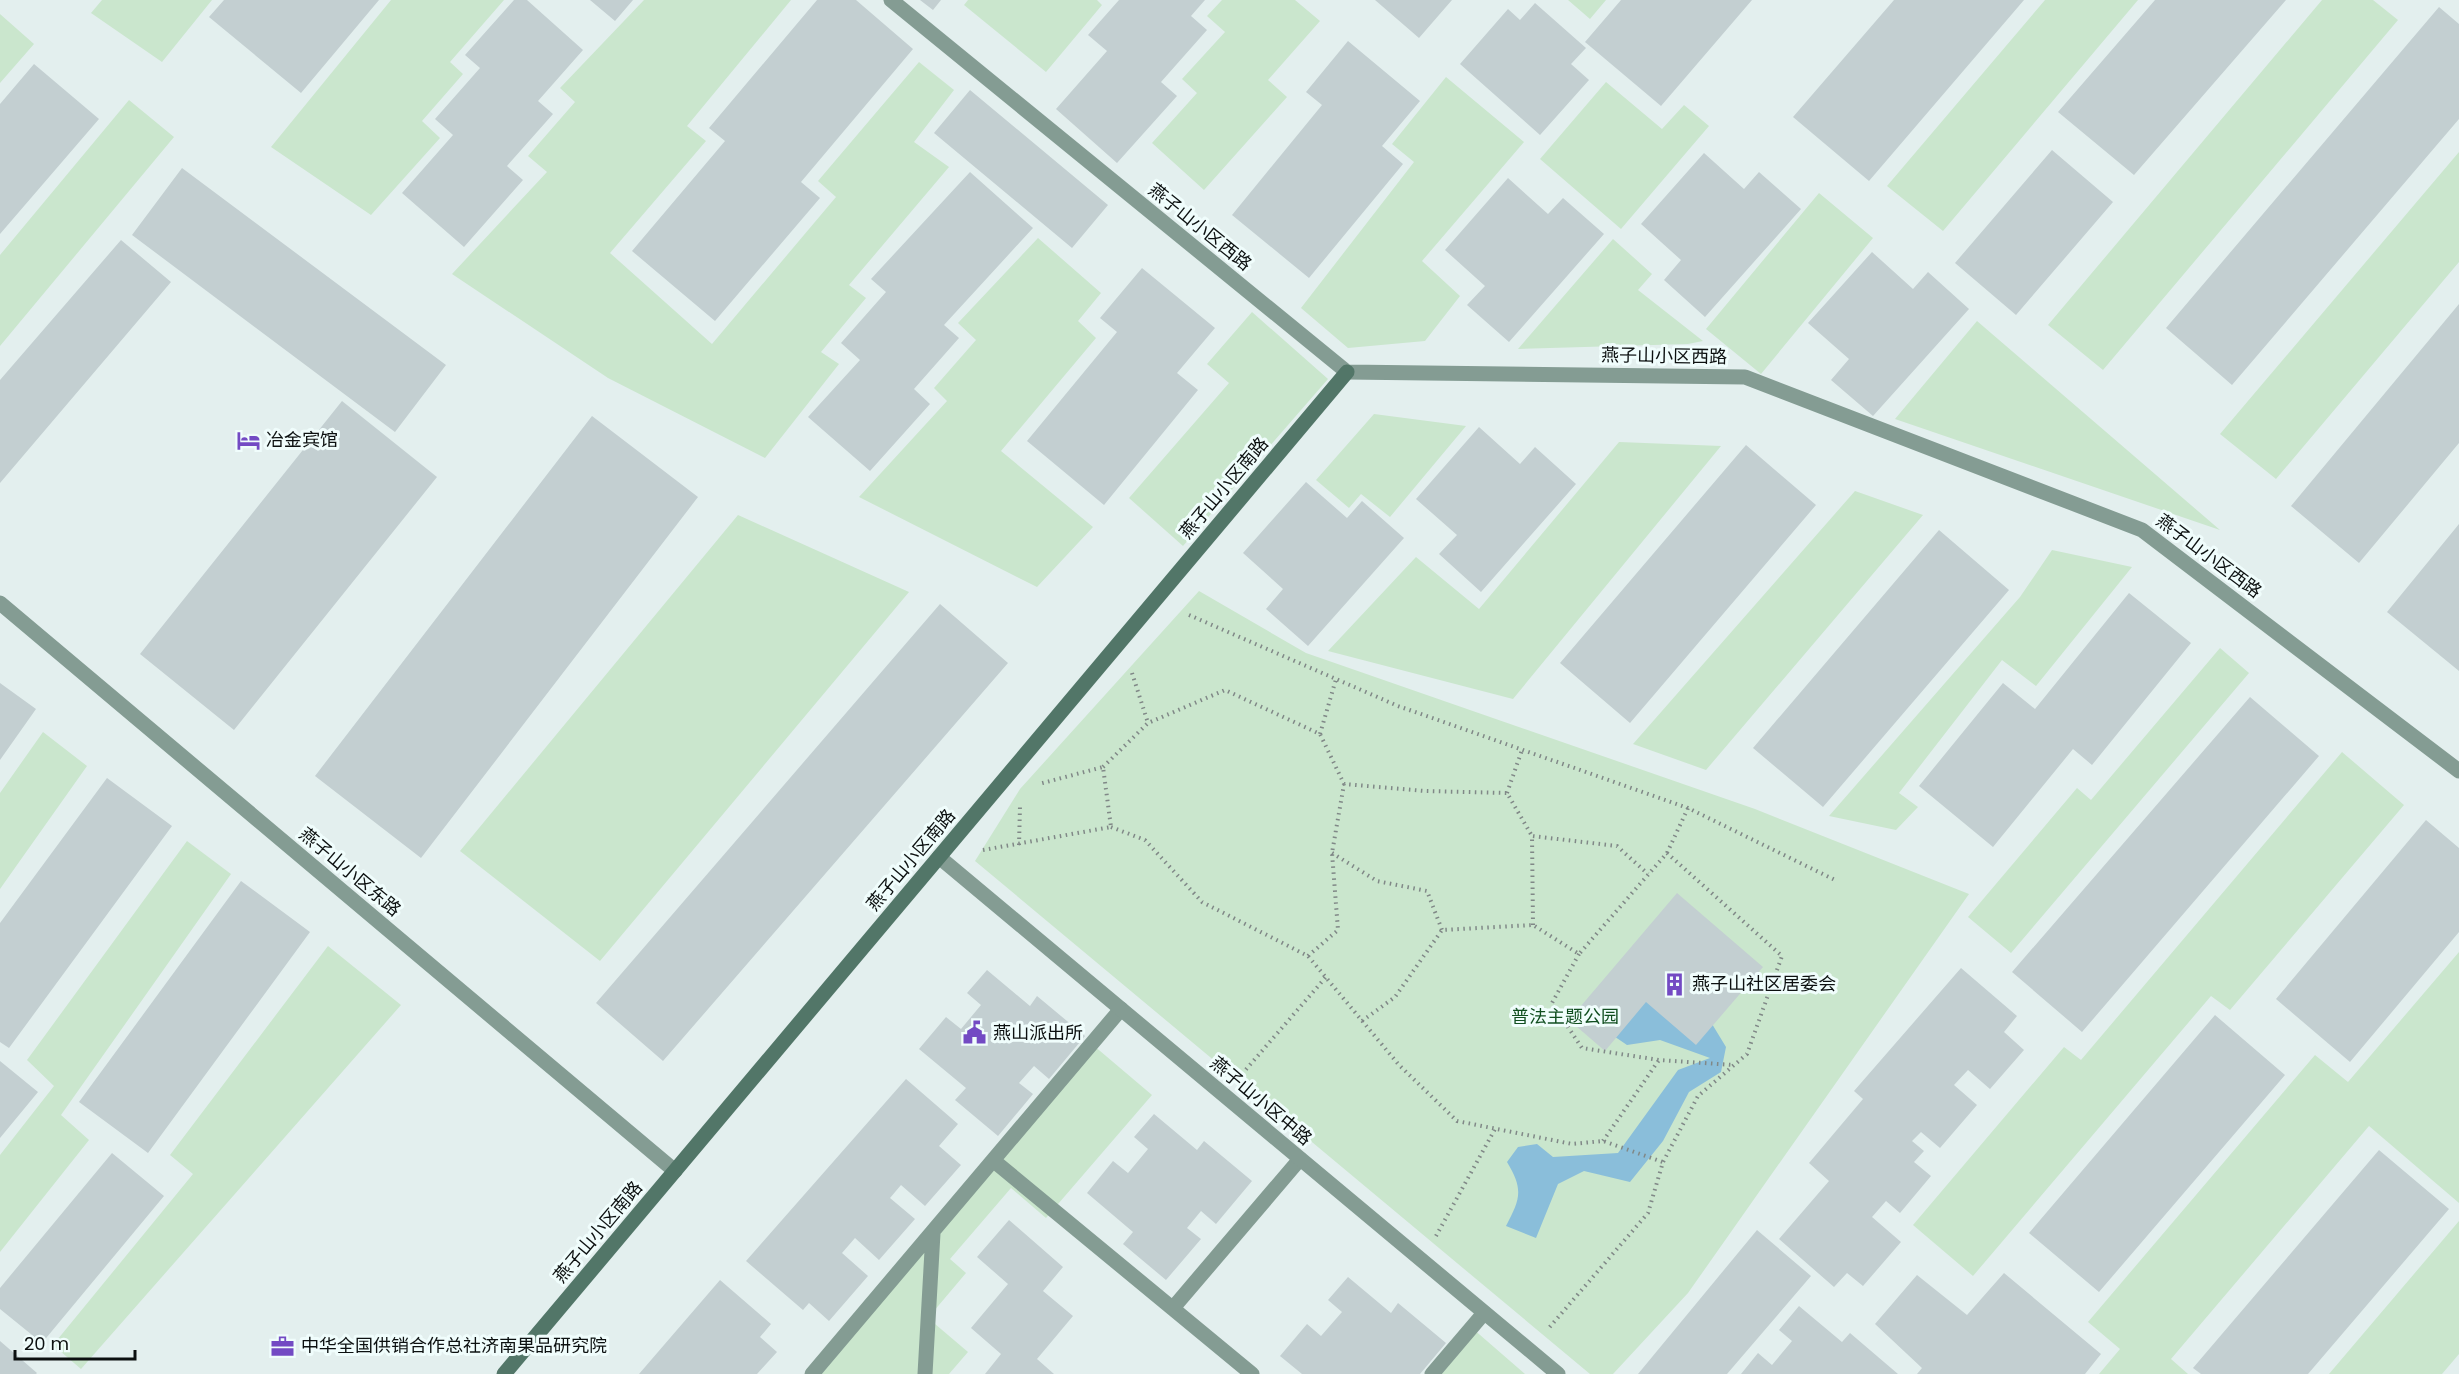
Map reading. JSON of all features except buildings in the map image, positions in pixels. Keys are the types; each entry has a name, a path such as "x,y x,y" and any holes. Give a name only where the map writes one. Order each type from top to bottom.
{"street":[{"name":"燕子山小区西路","path":"891,0 1347,372 1745,377 2142,530 2459,771"},
{"name":"燕子山小区南路","path":"504,1374 1347,372"},
{"name":"燕子山小区东路","path":"0,603 675,1171"},
{"name":"燕子山小区中路","path":"939,857 1558,1374"},
{"path":"812,1374 1121,1010"},
{"path":"1173,1308 1300,1159"},
{"path":"994,1161 1252,1374"},
{"path":"925,1374 933,1233"},
{"path":"1432,1374 1485,1313"}],"path":[{"path":"1189,615 1398,706 1688,808 1835,880"},
{"path":"1121,640 1148,723"},
{"path":"1320,734 1336,679"},
{"path":"1030,786 1103,767 1148,723 1225,690 1320,734 1344,784 1332,853 1338,930 1308,956"},
{"path":"1522,750 1507,793 1532,836 1533,925"},
{"path":"1103,767 1111,827"},
{"path":"1344,784 1425,791 1507,793"},
{"path":"1020,800 1019,844 1111,827 1145,840 1202,902 1308,956 1399,1065 1457,1121 1572,1144 1603,1141 1663,1162"},
{"path":"1688,808 1666,853 1579,954 1552,1003 1582,1048 1659,1060 1733,1065"},
{"path":"1532,836 1617,846 1648,874"},
{"path":"1332,853 1377,881 1427,891 1442,930"},
{"path":"1529,1350 1648,1213 1663,1162 1698,1096 1747,1054 1782,956 1666,853"},
{"path":"1442,930 1533,925 1579,954"},
{"path":"1362,1021 1395,997 1442,930"},
{"path":"1224,1096 1326,977"},
{"path":"1603,1141 1659,1060"},
{"path":"1423,1261 1495,1129"}],"green space":[{"path":"102,0 212,0 162,62 91,13"},
{"path":"391,0 504,0 450,62 463,74 422,121 440,138 371,215 271,147"},
{"path":"644,0 791,0 687,126 706,141 610,253 712,344 836,197 818,181 919,62 954,90 914,142 949,167 849,285 866,298 821,352 839,364 765,458 608,378 452,274 547,172 528,156 575,102 560,88"},
{"path":"968,0 1097,0 1102,5 1046,72 964,5"},
{"path":"1222,0 1295,0 1320,21 1268,80 1287,97 1204,190 1152,143 1197,93 1182,79 1225,32 1207,16"},
{"path":"1568,0 1606,0 1590,19"},
{"path":"2045,0 2138,0 1943,231 1887,186"},
{"path":"2322,0 2373,0 2398,20 2103,370 2048,325"},
{"path":"0,14 34,44 0,83"},
{"path":"1446,77 1524,142 1422,261 1460,296 1425,341 1348,348 1301,308 1414,162 1392,144"},
{"path":"1606,82 1662,129 1684,105 1709,126 1621,229 1540,159"},
{"path":"129,100 174,137 0,346 0,255"},
{"path":"2459,152 2459,262 2276,479 2220,434"},
{"path":"1819,193 1873,238 1761,374 1706,329"},
{"path":"1038,238 1101,293 1078,321 1096,338 1001,451 1093,527 1037,587 859,497 947,401 934,388 976,340 958,323"},
{"path":"1613,239 1652,274 1638,290 1703,341 1688,344 1518,349"},
{"path":"1252,312 1328,379 1183,546 1129,498 1229,383 1207,364"},
{"path":"1977,321 2220,530 1895,419"},
{"path":"1374,414 1466,426 1390,517 1361,494 1349,508 1316,480"},
{"path":"1619,442 1721,446 1513,699 1328,651 1416,557 1479,609"},
{"path":"1855,491 1923,515 1706,770 1633,744"},
{"path":"738,515 909,592 600,961 460,851"},
{"path":"2052,550 2132,567 2036,686 2002,660 1899,793 1918,807 1896,830 1829,816 2020,597"},
{"name":"普法主题公园","path":"1199,591 1306,653 1755,809 1969,894 1688,1293 1613,1374 1590,1374 975,861 1020,789"},
{"path":"2220,648 2249,673 2011,953 1968,917 2077,788 2091,800"},
{"path":"43,732 87,766 0,889 0,793"},
{"path":"2342,752 2404,805 2230,1010 2211,996 1973,1276 1913,1225 2064,1047 2081,1060"},
{"path":"187,841 231,874 61,1115 89,1140 0,1252 0,1155 54,1086 27,1060"},
{"path":"328,946 401,1005 81,1369 53,1345 193,1174 170,1155"},
{"path":"2459,952 2459,1203 2369,1126 2171,1359 2188,1374 2099,1374 2120,1349 2088,1322 2315,1055 2348,1082"},
{"path":"1093,1045 1152,1095 1046,1218 1011,1188 950,1259 966,1273 928,1318 968,1352 949,1374 812,1374"},
{"path":"2459,1221 2459,1354 2442,1374 2329,1374"},
{"path":"1472,1328 1525,1374 1432,1374"}],"water":[{"path":"1608,989 1709,1019 1726,1047 1721,1072 1689,1092 1663,1141 1630,1182 1584,1171 1558,1184 1536,1238 1506,1226 1518,1194 1516,1180 1507,1162 1518,1147 1537,1144 1553,1157 1618,1153 1678,1070 1710,1058 1660,1040 1627,1045 1596,1024"}],"place":[{"name":"冶金宾馆","path":"248,440"},
{"name":"燕子山社区居委会","path":"1674,984"},
{"name":"燕山派出所","path":"975,1033"},
{"name":"中华全国供销合作总社济南果品研究院","path":"283,1346"}]}
